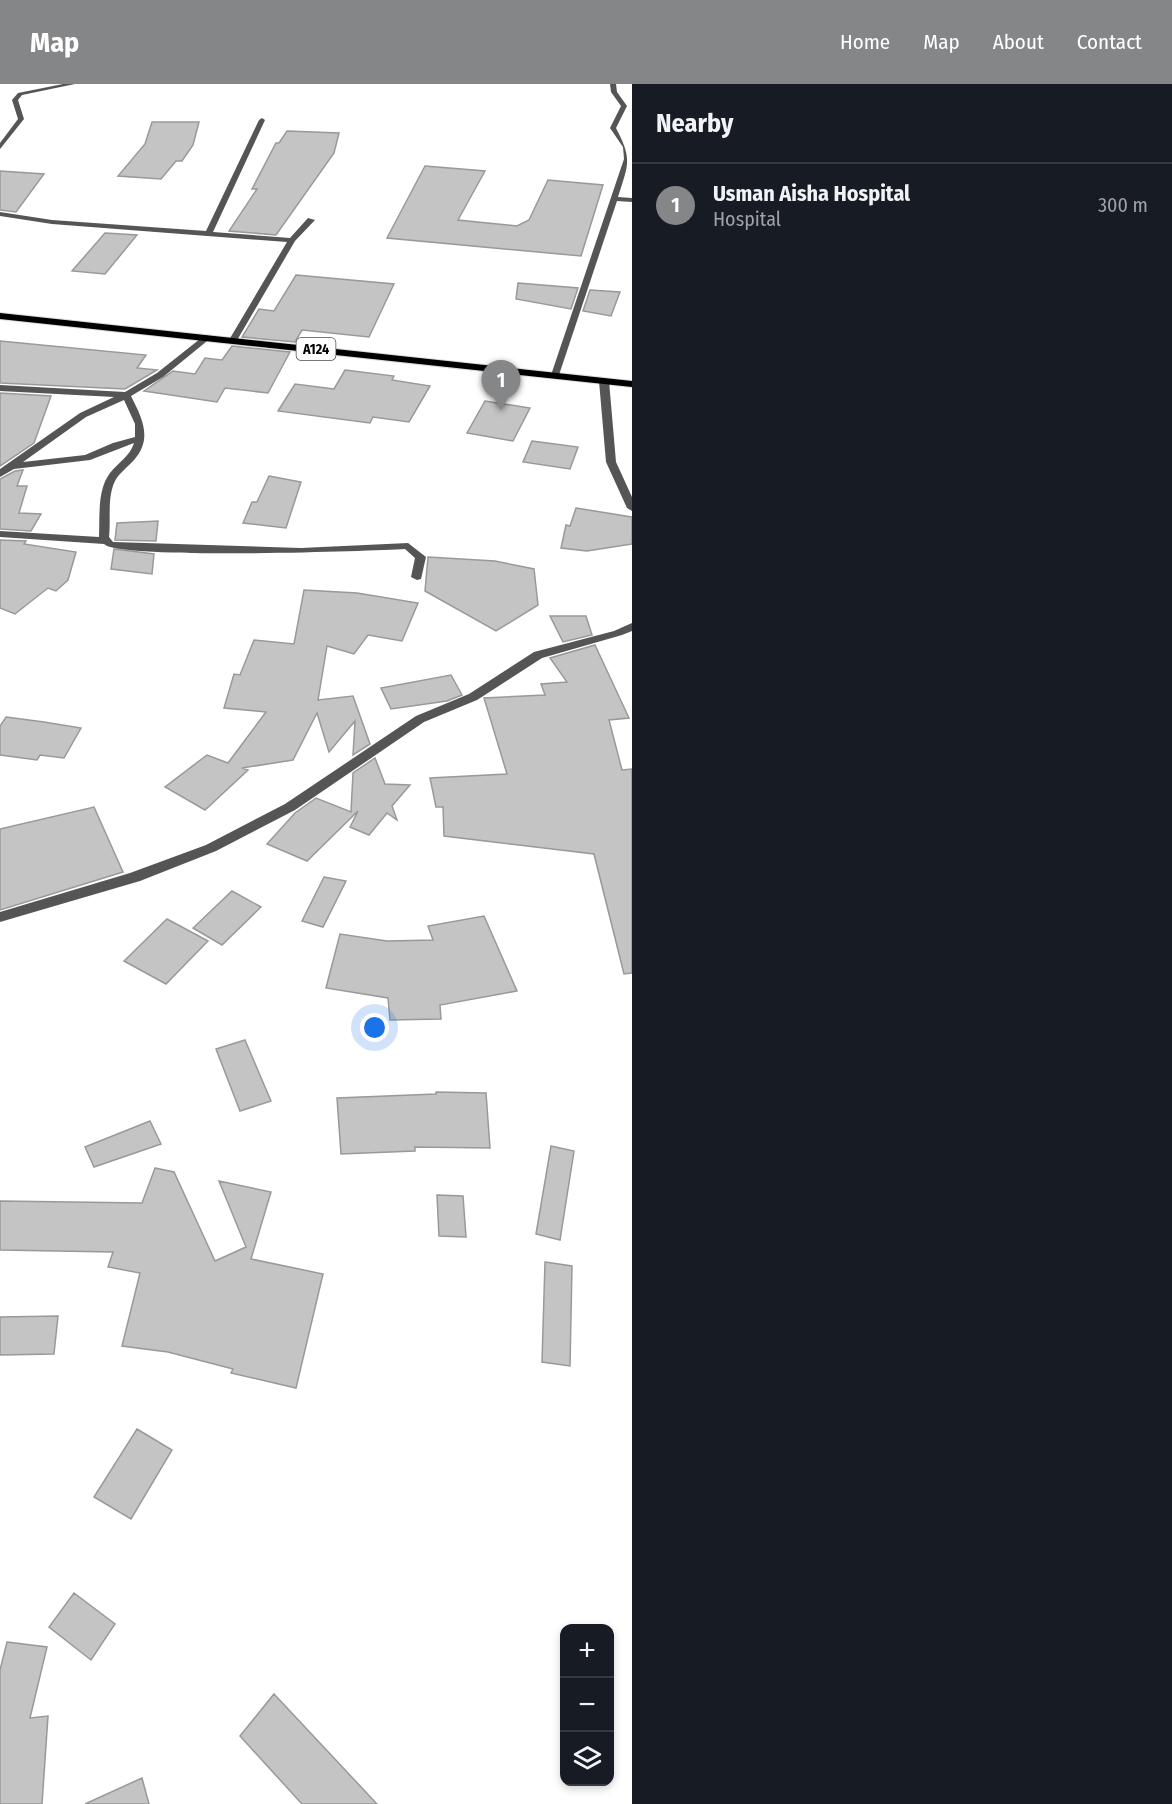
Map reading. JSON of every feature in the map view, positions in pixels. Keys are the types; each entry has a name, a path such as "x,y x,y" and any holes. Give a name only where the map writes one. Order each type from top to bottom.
{"highway":[{"name":"A124","path":"0,316 632,384"}],"street":[{"path":"0,147 21,119 15,100 20,94 72,84"},
{"path":"555,375 627,159 626,147 613,128 628,106 614,92 613,84"},
{"path":"208,234 262,120"},
{"path":"615,199 632,200"},
{"path":"0,214 52,222 292,240"},
{"path":"233,340 292,240 311,220"},
{"path":"0,474 46,438 83,415 126,395 160,375 208,337"},
{"path":"604,381 611,462 632,508"},
{"path":"0,388 126,395"},
{"path":"126,395 140,424 140,439 139,447 127,463 117,470 106,494 107,514 104,537 110,545 140,548 301,550 408,546 421,557 417,577"},
{"path":"13,466 87,458 140,439"},
{"path":"0,534 106,541"},
{"path":"0,917 135,877 211,848 290,807 420,719 473,698 538,655 618,633 632,626"}],"building":[{"path":"152,122 199,122 193,145 182,161 176,161 161,179 118,176 145,144"},
{"path":"287,131 339,133 334,153 276,235 229,231 257,189 252,189 276,143 279,143"},
{"path":"425,166 485,171 458,220 517,226 529,220 548,180 603,185 581,256 387,238"},
{"path":"0,171 44,174 16,212 0,210"},
{"path":"105,233 137,235 105,274 72,271"},
{"path":"296,275 394,284 369,337 302,330 295,342 242,337 259,309 274,311"},
{"path":"518,283 578,288 571,309 516,299"},
{"path":"590,290 620,292 611,316 583,311"},
{"path":"0,341 146,355 137,368 157,370 125,389 0,383"},
{"path":"232,346 290,352 268,393 225,388 217,402 144,391 173,371 195,374 205,358 222,360"},
{"path":"345,370 394,376 392,380 430,386 409,422 373,417 370,423 278,411 295,384 334,389"},
{"path":"0,393 51,396 34,443 0,466"},
{"path":"485,401 530,408 513,441 467,433"},
{"path":"532,441 578,447 570,469 523,462"},
{"path":"23,470 17,486 27,486 19,513 41,514 31,531 0,529 0,479 15,471"},
{"path":"269,476 301,482 286,528 243,523 252,502 257,502"},
{"path":"576,508 632,517 632,544 587,551 561,548 566,525 570,526"},
{"path":"158,521 156,541 115,540 117,523"},
{"path":"0,540 26,541 24,544 76,552 68,580 56,591 48,588 15,614 0,608"},
{"path":"114,549 154,554 152,574 111,569"},
{"path":"428,557 495,561 534,569 538,605 496,631 425,591"},
{"path":"304,590 357,593 418,603 402,641 368,635 354,654 327,646 318,700 353,696 370,744 353,755 355,721 329,752 317,713 293,760 242,768 248,770 205,810 165,787 207,755 228,763 266,712 224,708 234,674 240,675 254,640 294,644"},
{"path":"550,616 586,616 592,635 563,642"},
{"path":"595,645 629,718 609,720 622,770 632,769 632,973 624,974 594,854 444,836 443,807 436,807 430,778 507,774 484,698 545,695 541,684 567,682 550,658"},
{"path":"451,675 462,695 447,701 391,709 381,688"},
{"path":"6,717 81,728 64,758 40,755 37,760 0,755 0,726"},
{"path":"375,758 385,784 410,785 392,806 397,820 387,813 369,835 350,827 358,811 307,861 267,844 295,813 316,798 351,812 353,773"},
{"path":"94,807 123,872 0,910 0,829"},
{"path":"324,877 346,881 323,927 302,921"},
{"path":"232,891 261,907 222,945 193,928"},
{"path":"484,916 517,991 440,1005 441,1019 390,1020 388,998 326,988 340,934 387,941 433,940 428,926"},
{"path":"167,919 208,941 166,984 124,961"},
{"path":"245,1040 271,1101 240,1111 216,1049"},
{"path":"436,1092 486,1093 490,1148 415,1147 415,1151 341,1154 337,1098 436,1094"},
{"path":"150,1121 161,1144 94,1167 85,1147"},
{"path":"551,1146 574,1151 560,1240 536,1234"},
{"path":"155,1168 174,1172 215,1261 246,1247 219,1181 271,1192 251,1259 323,1274 296,1388 231,1373 233,1369 168,1352 122,1346 140,1273 108,1267 113,1252 0,1250 0,1201 142,1203"},
{"path":"437,1195 463,1196 466,1237 439,1236"},
{"path":"545,1262 572,1266 570,1366 542,1362"},
{"path":"58,1316 54,1354 0,1355 0,1317"},
{"path":"137,1429 172,1450 131,1519 94,1497"},
{"path":"74,1593 115,1624 91,1660 49,1627"},
{"path":"7,1642 47,1647 30,1718 48,1716 42,1804 0,1804 0,1670"},
{"path":"274,1694 377,1804 302,1804 240,1736"},
{"path":"142,1778 149,1804 85,1804"}],"place":[{"name":"Usman Aisha Hospital","path":"501,410"}]}
